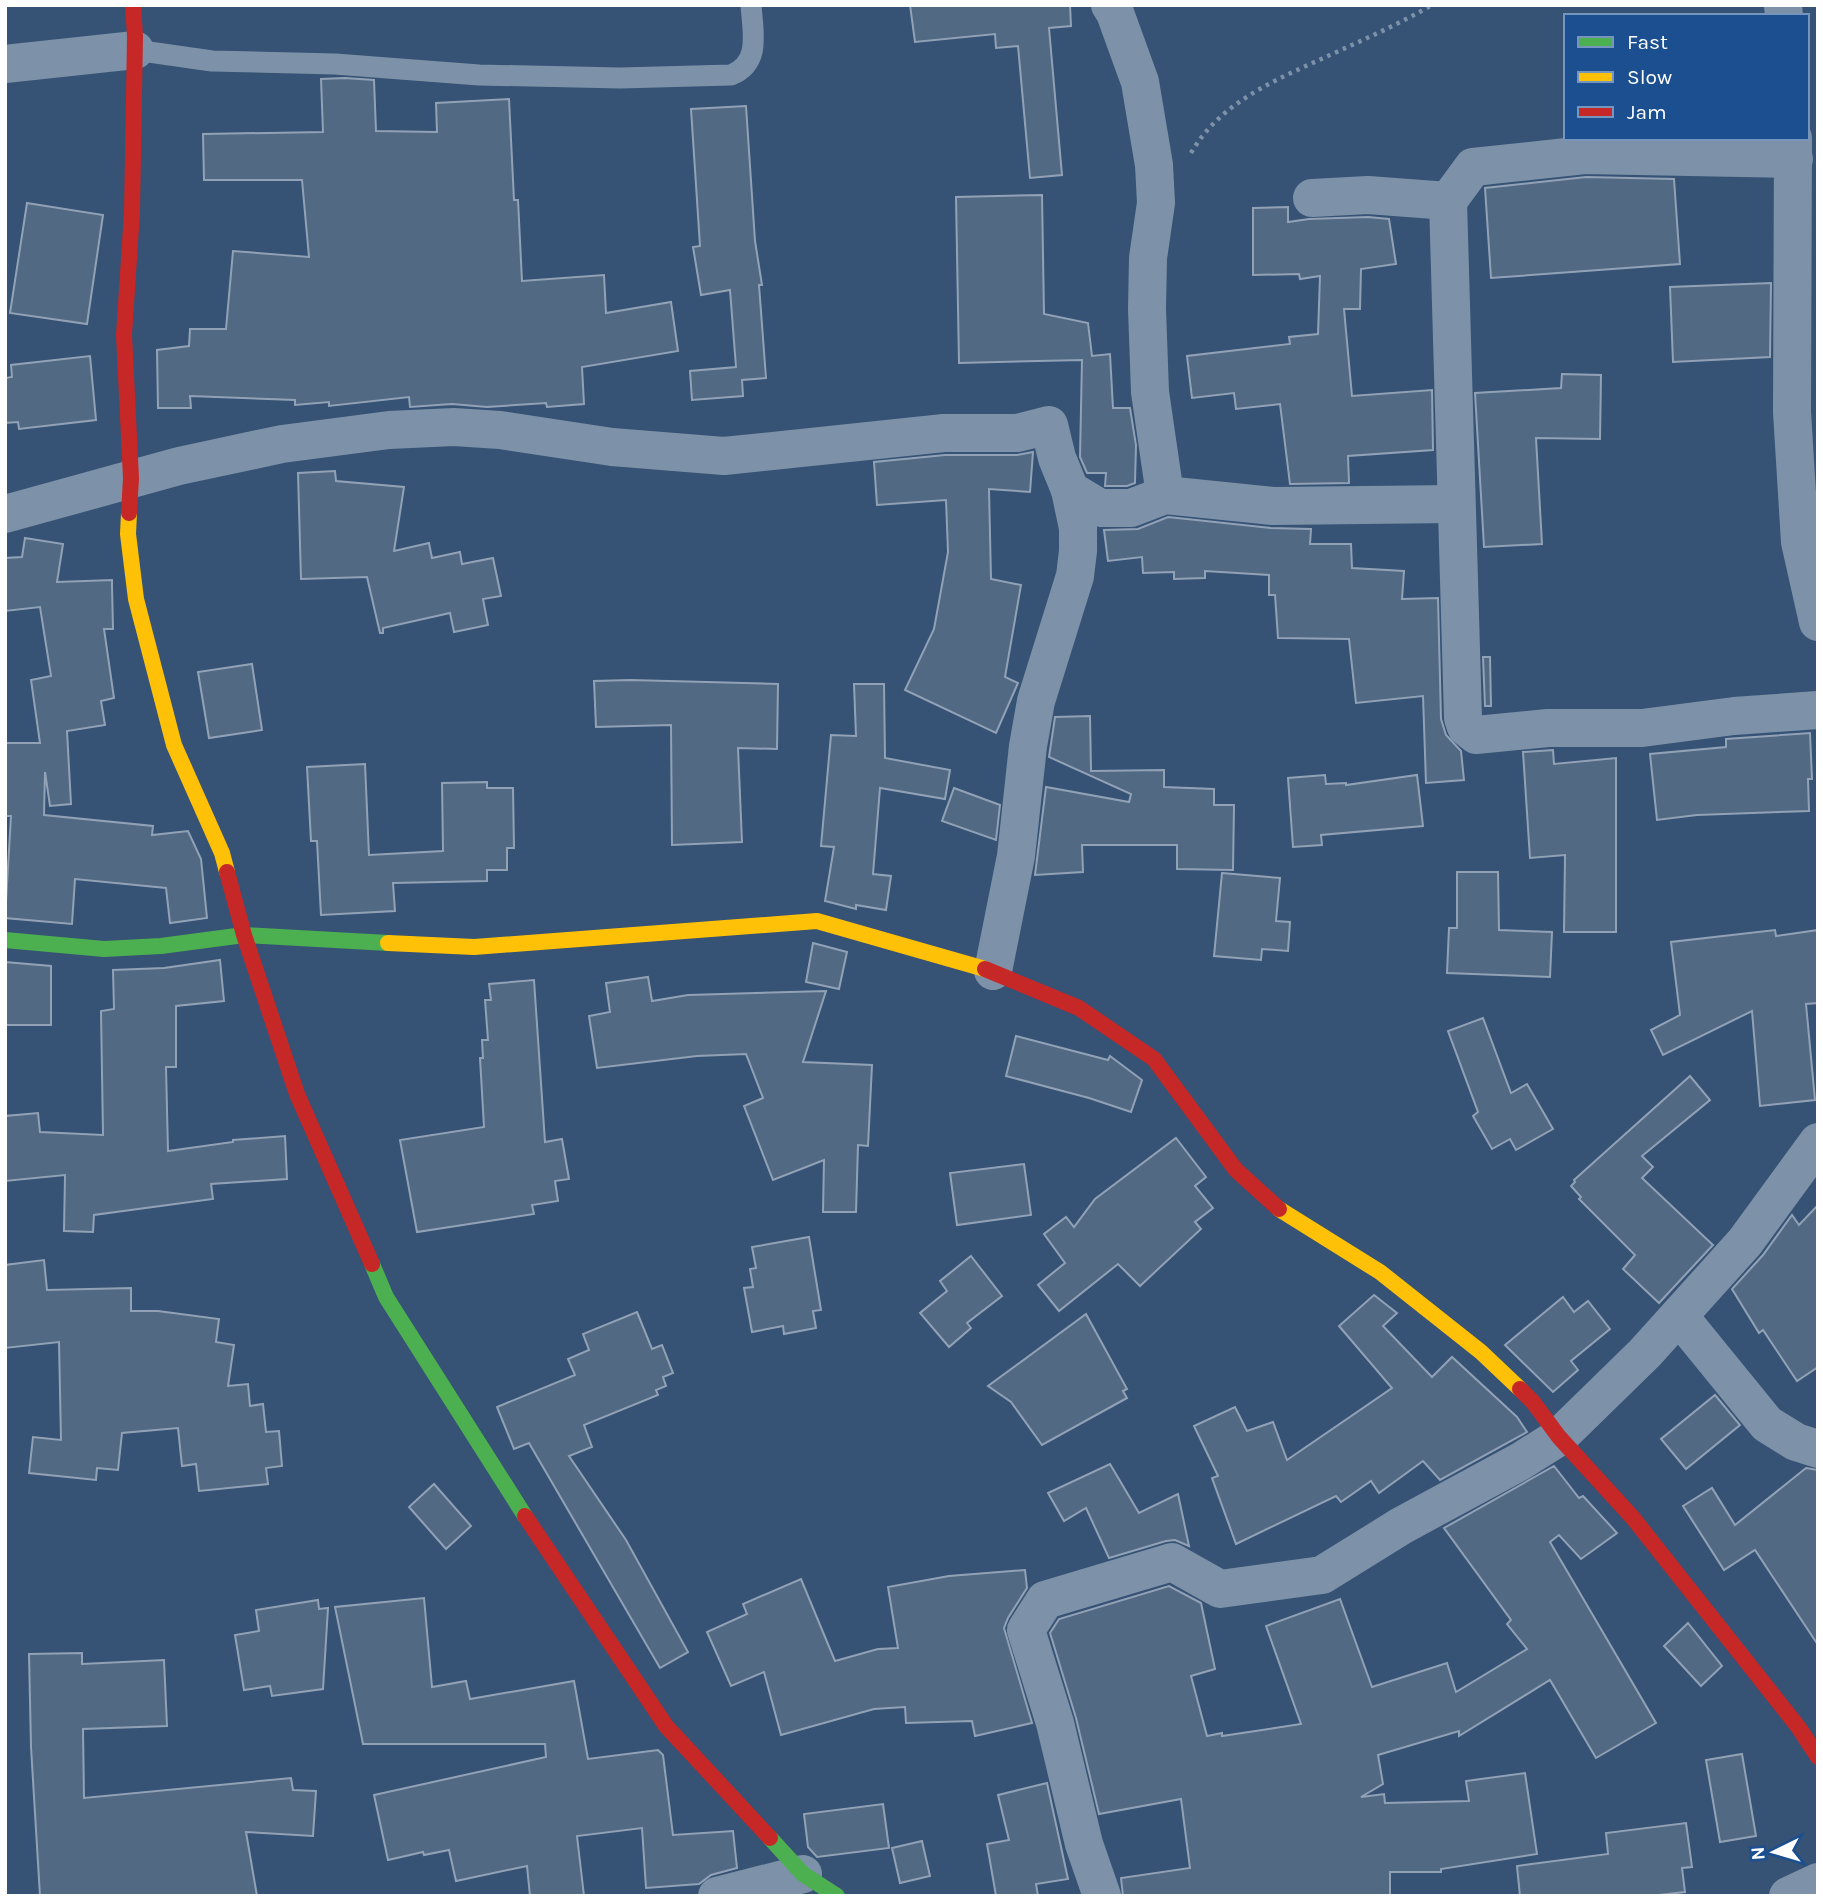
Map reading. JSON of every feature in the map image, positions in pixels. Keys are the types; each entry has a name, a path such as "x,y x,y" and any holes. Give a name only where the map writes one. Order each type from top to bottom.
{"street":[{"path":"132,5 135,50 132,212 124,335 131,478 128,534 136,599 174,745 222,853 244,935 297,1094 386,1297 499,1477 666,1726 803,1874 837,1896"},
{"path":"1110,5 1140,82 1154,165 1156,203 1148,258 1147,309 1150,392 1166,495"},
{"path":"5,64 135,50"},
{"path":"1818,622 1800,542 1792,412 1794,149 1585,155 1473,167 1448,201 1463,718 1466,727 1476,735 1548,728 1642,728 1734,716 1818,710"},
{"path":"1312,198 1368,195 1448,201"},
{"path":"5,514 131,478 282,444 389,430 454,427 500,429 612,447 724,456 944,433 1017,433 1049,425 1057,458 1070,490 1078,528 1079,551 1075,576 1037,701 1028,746 1016,856 993,971"},
{"path":"1070,490 1100,508 1131,508 1166,495 1273,506 1456,504"},
{"path":"5,940 104,950 244,935 474,947 817,921 993,971 1079,1008 1154,1059 1236,1170 1285,1215 1380,1272 1480,1352 1533,1402 1559,1437 1633,1518 1800,1728 1818,1757"},
{"path":"1102,1896 1084,1844 1055,1723 1026,1630 1045,1600 1172,1562 1220,1589 1322,1575 1401,1526 1521,1461 1559,1437 1645,1353 1745,1242 1818,1142"},
{"path":"1679,1316 1767,1424 1796,1442 1818,1449"},
{"path":"717,1896 803,1874"},
{"path":"1788,1896 1818,1882"}],"lane":[{"path":"135,50 212,61 335,64 479,75 620,78 731,75 743,70 751,60 751,5"}],"path":[{"path":"1156,203 1197,143 1241,100 1301,68 1398,25 1433,5"}],"building":[{"path":"910,5 1070,5 1071,26 1049,28 1062,175 1030,178 1018,46 996,48 995,34 915,42"},
{"path":"321,79 374,80 376,131 437,132 436,103 509,99 514,200 518,200 522,281 604,275 606,313 671,302 678,351 582,367 584,404 547,407 546,403 487,407 452,404 410,407 409,397 329,406 329,402 295,405 295,400 190,396 191,408 158,408 157,350 189,346 190,329 226,329 233,251 309,257 302,180 204,180 203,134 323,132"},
{"path":"746,106 755,241 762,285 759,285 766,378 742,380 743,396 692,400 690,371 736,367 730,290 701,295 693,247 700,246 691,109"},
{"path":"1586,177 1674,179 1680,264 1491,278 1485,188"},
{"path":"1042,195 1044,314 1088,323 1092,356 1110,354 1113,408 1130,408 1136,445 1135,483 1127,486 1105,486 1106,473 1087,473 1080,457 1082,360 959,363 956,197"},
{"path":"27,203 103,215 87,324 10,313"},
{"path":"1288,207 1288,222 1368,217 1389,219 1396,264 1361,269 1360,309 1344,309 1352,396 1432,390 1433,450 1348,456 1349,483 1290,484 1280,404 1236,409 1234,393 1192,398 1187,356 1290,344 1289,337 1318,334 1320,276 1300,279 1299,274 1253,275 1253,208"},
{"path":"1771,283 1770,357 1673,362 1670,287"},
{"path":"90,356 96,420 19,429 18,422 5,423 5,378 12,377 11,365"},
{"path":"1562,374 1601,375 1600,439 1536,438 1542,544 1484,547 1475,393 1561,388"},
{"path":"1033,452 1030,492 989,489 991,579 1021,585 1005,677 1018,683 996,733 905,690 934,629 948,552 946,500 877,505 874,462 945,455 1017,455"},
{"path":"335,471 336,481 404,487 394,551 429,543 432,558 460,552 462,564 493,558 501,596 483,599 488,625 454,632 450,613 383,628 383,633 380,633 367,577 301,579 298,473"},
{"path":"1168,517 1271,528 1311,529 1310,544 1351,544 1352,568 1404,571 1402,599 1438,598 1441,719 1446,735 1461,751 1464,780 1426,783 1423,696 1356,703 1349,639 1278,638 1275,595 1269,595 1269,575 1205,571 1205,578 1174,579 1174,572 1143,573 1142,557 1108,561 1104,530 1138,529"},
{"path":"25,538 63,544 57,582 112,580 113,629 104,629 114,698 101,701 105,725 67,731 71,804 50,806 45,772 44,815 153,826 152,835 188,831 201,859 207,918 170,923 166,888 75,879 72,924 5,918 11,816 5,816 5,743 40,743 31,680 51,676 40,607 5,611 5,558 22,557"},
{"path":"1483,657 1490,657 1491,706 1485,706"},
{"path":"252,664 262,730 209,738 198,672"},
{"path":"594,681 778,684 777,749 738,748 742,842 672,845 671,725 596,727"},
{"path":"854,684 884,684 885,758 950,770 945,799 880,788 873,874 891,876 886,910 856,905 856,909 825,901 834,847 821,846 831,735 856,736"},
{"path":"1090,716 1091,771 1164,770 1164,787 1214,789 1214,805 1234,805 1233,870 1177,869 1177,845 1082,845 1083,872 1035,875 1046,787 1129,802 1131,794 1049,757 1055,717"},
{"path":"1810,733 1812,779 1808,779 1809,811 1697,815 1657,820 1650,754 1726,747 1726,739"},
{"path":"1553,750 1554,764 1616,758 1616,932 1564,932 1565,855 1530,858 1523,752"},
{"path":"365,764 369,855 443,851 442,783 487,782 487,788 513,788 514,848 507,848 507,870 487,870 487,881 393,883 395,911 321,915 317,841 311,841 307,767"},
{"path":"1325,775 1326,784 1346,785 1417,775 1423,826 1321,835 1322,845 1293,847 1288,778"},
{"path":"954,788 1000,805 996,840 942,821"},
{"path":"1457,872 1498,872 1499,930 1552,932 1550,977 1447,973 1449,928 1457,928"},
{"path":"1222,873 1280,878 1276,921 1290,922 1288,951 1262,949 1261,960 1214,956"},
{"path":"1775,930 1776,936 1818,930 1818,1003 1806,1004 1815,1100 1760,1106 1752,1011 1663,1055 1651,1030 1680,1015 1671,942"},
{"path":"813,943 847,952 839,989 806,982"},
{"path":"220,960 224,1001 176,1006 176,1067 166,1067 168,1151 233,1140 285,1136 287,1179 211,1184 213,1199 94,1215 93,1232 64,1231 65,1175 5,1181 5,1116 38,1113 40,1132 103,1135 101,1011 114,1009 113,970 164,968"},
{"path":"5,962 51,966 51,1025 5,1025"},
{"path":"648,977 652,1001 688,995 826,991 803,1062 872,1065 868,1146 858,1145 856,1212 823,1212 824,1160 773,1180 744,1106 763,1098 746,1054 697,1056 597,1068 589,1016 610,1012 606,983"},
{"path":"534,980 545,1142 562,1139 569,1179 555,1181 558,1201 532,1205 534,1214 417,1232 400,1140 484,1127 480,1058 483,1058 482,1040 488,1040 485,1000 491,1000 489,984"},
{"path":"1483,1018 1511,1093 1527,1084 1553,1129 1516,1150 1510,1139 1492,1149 1473,1116 1478,1112 1448,1031"},
{"path":"1016,1036 1108,1060 1110,1056 1142,1080 1131,1112 1006,1076"},
{"path":"1690,1076 1710,1100 1642,1156 1653,1167 1642,1178 1713,1245 1659,1303 1623,1269 1635,1255 1579,1199 1581,1197 1571,1186 1574,1180"},
{"path":"1176,1138 1206,1177 1195,1186 1213,1208 1195,1222 1201,1229 1140,1286 1118,1264 1059,1311 1038,1285 1065,1263 1044,1234 1066,1217 1074,1227 1095,1199"},
{"path":"1024,1164 1031,1215 957,1225 950,1173"},
{"path":"1818,1205 1818,1367 1797,1381 1763,1330 1759,1333 1732,1289 1763,1255 1792,1215 1799,1225"},
{"path":"809,1237 821,1310 813,1311 816,1328 784,1334 783,1326 752,1332 744,1288 753,1287 750,1269 756,1268 752,1247"},
{"path":"971,1256 1002,1296 967,1323 971,1328 949,1347 920,1313 947,1291 940,1281"},
{"path":"44,1260 47,1290 131,1288 131,1311 158,1311 219,1319 216,1342 234,1345 228,1386 248,1384 250,1406 263,1404 266,1432 279,1431 282,1466 266,1468 268,1484 199,1491 196,1464 182,1466 178,1428 122,1433 118,1470 97,1468 96,1480 29,1473 33,1437 61,1440 59,1342 5,1348 5,1265"},
{"path":"1374,1295 1397,1313 1383,1326 1432,1377 1452,1357 1517,1417 1527,1432 1440,1480 1423,1461 1379,1493 1371,1481 1341,1502 1336,1496 1236,1544 1212,1478 1218,1476 1194,1426 1235,1407 1247,1431 1273,1422 1287,1460 1392,1388 1339,1326"},
{"path":"1563,1297 1574,1312 1588,1301 1610,1329 1571,1361 1578,1370 1553,1392 1505,1345"},
{"path":"637,1312 652,1349 662,1345 673,1373 663,1377 666,1386 656,1390 658,1395 584,1425 592,1447 569,1456 626,1540 688,1652 660,1668 529,1443 514,1449 497,1407 575,1375 568,1359 589,1350 583,1334"},
{"path":"1086,1314 1127,1389 1123,1391 1127,1398 1042,1445 1011,1402 988,1386"},
{"path":"1715,1395 1740,1425 1686,1469 1661,1439"},
{"path":"1110,1464 1139,1513 1178,1494 1189,1546 1175,1540 1166,1541 1109,1558 1086,1508 1064,1521 1048,1493"},
{"path":"1554,1466 1579,1498 1583,1496 1617,1533 1581,1559 1559,1535 1550,1542 1656,1723 1596,1758 1550,1680 1459,1736 1459,1731 1378,1755 1383,1784 1361,1797 1384,1794 1385,1803 1469,1801 1466,1781 1525,1773 1537,1854 1441,1869 1441,1872 1390,1872 1390,1896 1123,1896 1121,1878 1190,1868 1181,1799 1099,1814 1076,1718 1050,1633 1059,1619 1169,1586 1201,1603 1215,1669 1191,1676 1207,1736 1301,1724 1266,1626 1340,1599 1372,1687 1447,1663 1456,1692 1527,1649 1507,1624 1511,1620 1444,1528"},
{"path":"1806,1468 1818,1470 1818,1645 1755,1550 1724,1570 1683,1506 1712,1488 1735,1525"},
{"path":"434,1484 471,1526 446,1549 409,1507"},
{"path":"1025,1570 1027,1588 1004,1628 1032,1723 975,1736 972,1721 906,1723 905,1707 874,1709 781,1735 764,1672 731,1686 707,1632 747,1614 743,1604 801,1579 835,1661 878,1649 898,1648 888,1587 949,1576"},
{"path":"424,1598 432,1687 466,1681 470,1699 574,1681 588,1759 658,1750 663,1755 673,1835 733,1831 737,1868 711,1875 699,1884 646,1888 642,1828 577,1836 584,1896 530,1896 527,1866 456,1881 449,1850 424,1855 423,1852 388,1860 374,1795 546,1757 545,1744 363,1744 335,1607"},
{"path":"318,1600 319,1609 328,1608 323,1689 272,1696 270,1686 244,1690 235,1635 259,1631 256,1610"},
{"path":"1688,1623 1722,1666 1701,1686 1664,1646"},
{"path":"82,1653 82,1664 164,1660 167,1726 83,1729 84,1798 291,1778 293,1790 316,1791 313,1836 246,1832 257,1896 40,1896 31,1747 29,1654"},
{"path":"1742,1754 1756,1836 1720,1842 1706,1760"},
{"path":"1047,1783 1068,1879 1036,1884 1038,1896 996,1896 987,1844 1009,1840 998,1795"},
{"path":"883,1804 889,1848 817,1857 808,1847 804,1814"},
{"path":"1686,1823 1692,1867 1682,1868 1685,1892 1650,1896 1520,1896 1517,1866 1608,1854 1606,1833"},
{"path":"922,1841 930,1876 900,1883 892,1848"}],"traffic: fast":[{"path":"5,940 104,949 161,946 244,935 388,943"},
{"path":"372,1264 386,1297 525,1516"},
{"path":"770,1838 803,1874 837,1896"}],"traffic: slow":[{"path":"129,513 128,534 136,599 174,745 222,853 227,872"},
{"path":"388,943 474,947 817,921 985,969"},
{"path":"1279,1209 1380,1272 1481,1352 1520,1389"}],"traffic: jam":[{"path":"129,513 131,478 124,335 132,212 135,36 133,5"},
{"path":"227,872 244,935 297,1094 372,1264"},
{"path":"985,969 1079,1008 1154,1059 1236,1170 1279,1209"},
{"path":"1520,1389 1559,1437 1633,1518 1799,1728 1818,1757"},
{"path":"525,1516 666,1726 770,1838"}]}
